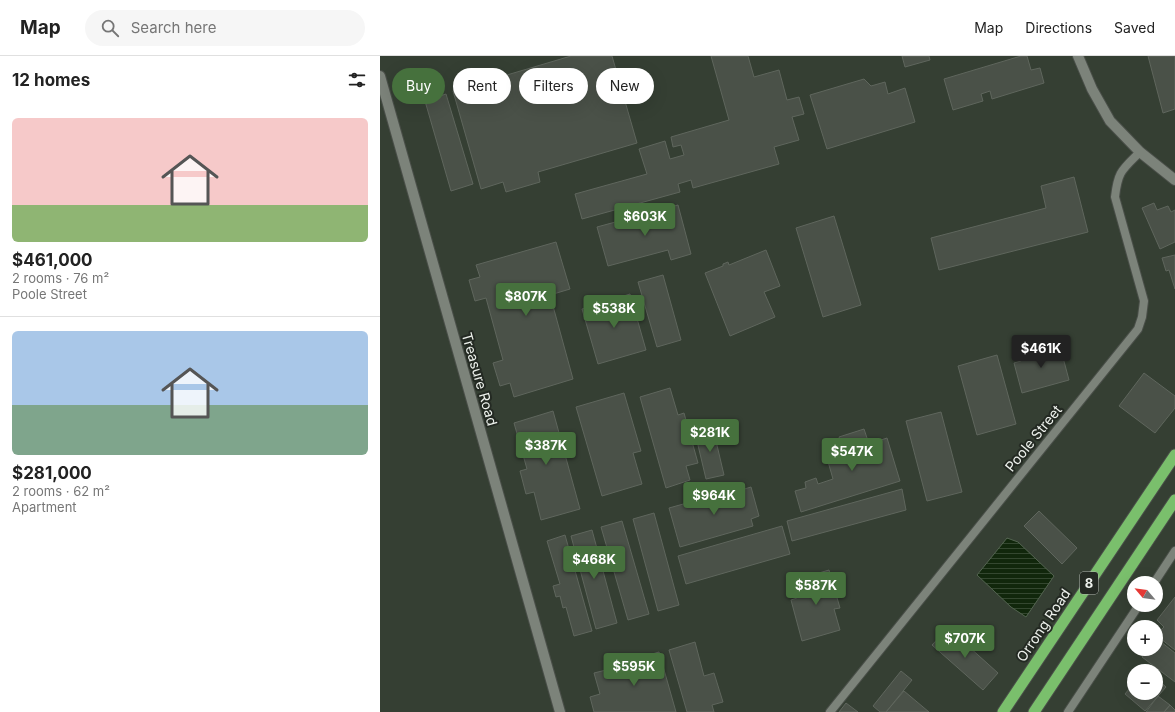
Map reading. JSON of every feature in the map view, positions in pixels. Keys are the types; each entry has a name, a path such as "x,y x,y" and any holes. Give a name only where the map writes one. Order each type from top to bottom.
{"highway":[{"name":"Orrong Road","path":"1003,712 1175,455"},
{"name":"8","path":"1034,712 1175,500"}],"street":[{"path":"1078,56 1092,89 1110,121 1140,152 1175,180"},
{"name":"Treasure Road","path":"380,76 560,712"},
{"name":"Poole Street","path":"830,712 1138,329 1142,317 1144,301 1115,197 1117,182 1122,170 1140,152"},
{"path":"1159,576 1175,551"},
{"path":"1068,712 1134,612"}],"shaded area":[{"path":"380,56 1175,56 1175,712 380,712"},
{"path":"1007,538 1018,542 1054,576 1026,617 1011,607 977,575"}],"building":[{"path":"571,56 612,56 615,68 596,68 596,104 626,104 637,143 538,172 540,182 506,192 503,182 481,189 457,104 511,104 511,74 519,71 519,104 588,104 588,68 531,68"},
{"path":"711,56 748,56 754,77 779,70 787,100 799,97 804,114 792,117 799,140 774,147 779,164 693,188 691,180 678,184 680,192 582,219 575,194 647,174 639,149 665,141 670,159 684,155 681,145 673,147 671,137 729,120"},
{"path":"902,56 929,56 930,60 905,67"},
{"path":"1021,56 1027,56 1031,70 1040,68 1044,83 992,99 990,91 981,94 983,101 953,110 944,79"},
{"path":"1148,56 1175,56 1175,109 1163,113"},
{"path":"864,79 871,86 885,82 888,94 905,88 915,122 827,149 810,95"},
{"path":"445,94 473,184 451,191 426,104 445,104"},
{"path":"1074,177 1088,232 939,270 931,238 1046,208 1041,186"},
{"path":"1154,203 1157,210 1168,206 1171,212 1175,210 1175,242 1160,249 1142,208"},
{"path":"678,205 691,254 671,260 668,250 608,266 597,227"},
{"path":"834,216 861,305 823,317 796,228"},
{"path":"556,242 570,289 550,295 573,379 514,397 510,383 500,386 493,363 503,360 486,298 475,301 469,280 480,277 476,265"},
{"path":"766,250 780,286 764,292 775,317 730,336 705,273 723,266 723,264 728,262 729,265"},
{"path":"1175,255 1175,289 1169,270 1166,271 1162,258"},
{"path":"663,275 681,340 657,347 638,282"},
{"path":"630,294 646,350 598,364 582,309"},
{"path":"1051,344 1053,352 1061,350 1069,380 1022,393 1014,363 1021,361 1019,353"},
{"path":"997,355 1016,424 977,435 958,366"},
{"path":"1144,373 1175,396 1175,408 1155,433 1119,406"},
{"path":"670,388 678,415 684,413 698,463 686,466 690,480 666,488 640,397"},
{"path":"624,393 641,451 633,453 642,484 602,496 576,407"},
{"path":"553,411 580,509 541,520 534,492 526,494 520,471 527,469 514,423"},
{"path":"941,412 962,492 927,501 906,421"},
{"path":"712,424 724,475 706,479 697,441 703,439 700,426"},
{"path":"864,429 869,444 887,438 900,481 801,512 795,491 806,488 805,482 816,478 818,484 833,479 827,458 844,453 839,437"},
{"path":"751,487 759,516 751,519 753,526 680,547 669,508 730,491 731,493"},
{"path":"902,489 906,510 792,541 787,521"},
{"path":"1039,511 1077,548 1062,564 1024,526"},
{"path":"654,513 679,605 658,611 633,519"},
{"path":"622,521 649,614 628,620 601,527"},
{"path":"782,526 790,554 686,584 678,556"},
{"path":"592,530 617,623 596,629 571,536"},
{"path":"565,535 592,631 574,636 566,607 563,608 560,596 556,597 553,586 560,584 547,541"},
{"path":"829,570 840,608 834,609 840,630 802,641 791,600 797,598 792,581"},
{"path":"1175,597 1175,650 1163,641 1163,620 1157,620"},
{"path":"948,628 998,673 983,690 932,645"},
{"path":"695,642 704,676 714,673 723,702 712,705 714,712 687,712 669,650"},
{"path":"1163,644 1175,653 1175,682 1163,673 1163,664 1151,664 1142,657 1163,656"},
{"path":"659,652 676,712 594,712 590,697 600,694 594,673 606,670 605,668"},
{"path":"901,671 912,680 886,712 880,712 873,706"},
{"path":"904,691 929,712 886,712"},
{"path":"1132,700 1155,700 1145,711"},
{"path":"1155,700 1163,700 1170,705 1164,712 1146,712"},
{"path":"846,703 858,712 839,712"},
{"path":"1170,705 1175,712 1164,712"}]}
